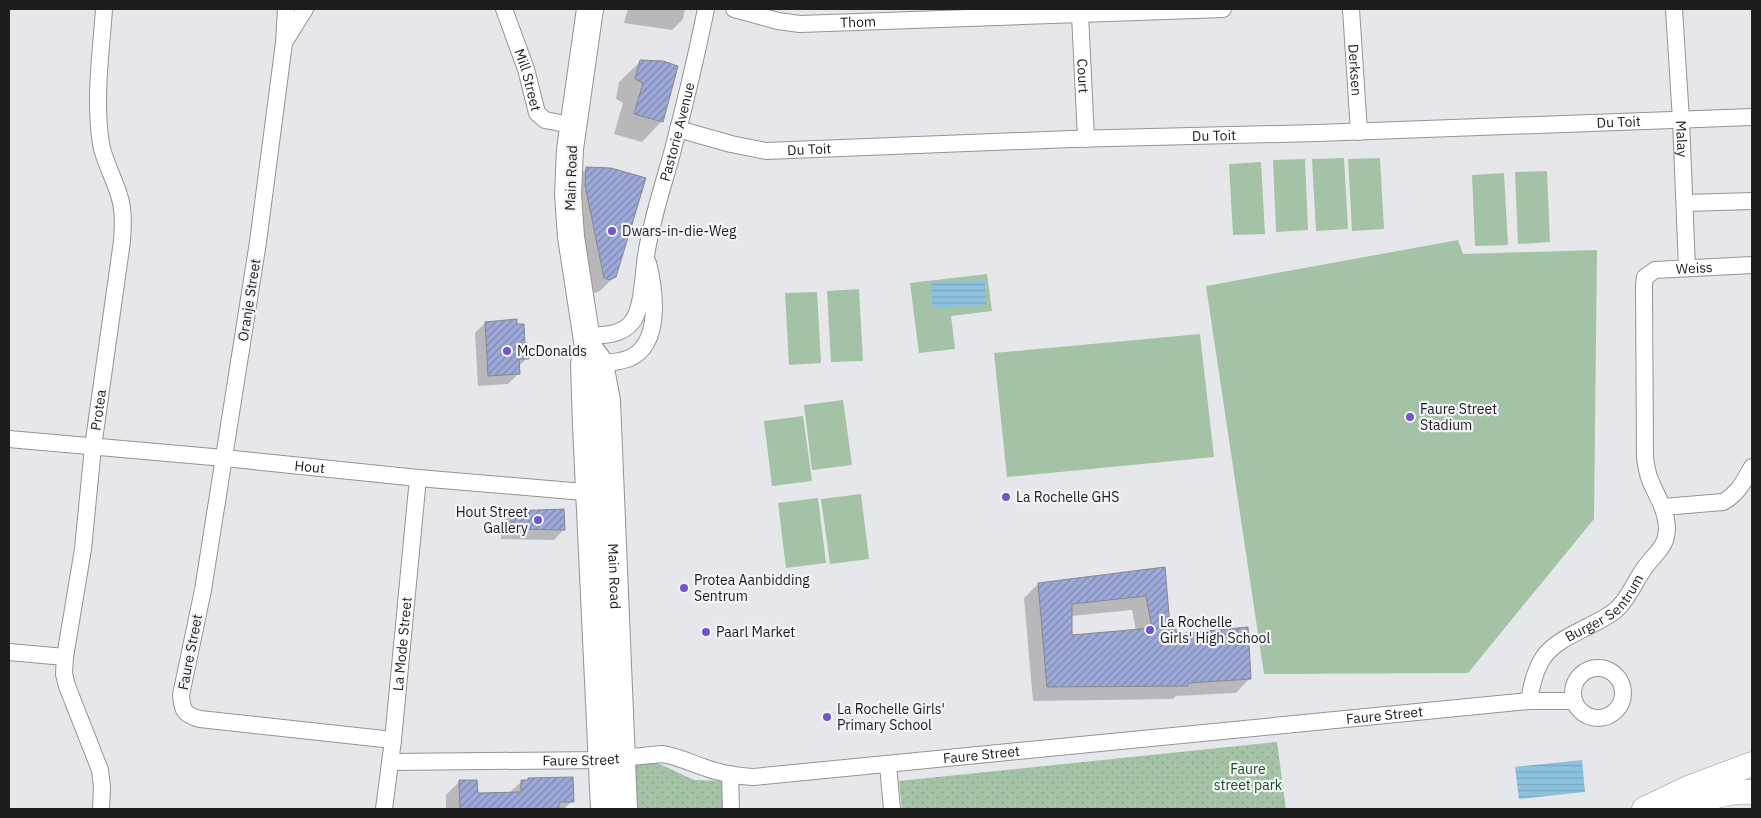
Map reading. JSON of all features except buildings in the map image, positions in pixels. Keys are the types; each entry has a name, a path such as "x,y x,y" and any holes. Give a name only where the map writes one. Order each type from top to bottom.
{"main road":[{"name":"Main Road","path":"590,9 568,174 568,208 590,353 607,401 600,493 612,759 624,809"},
{"name":"Main Road","path":"604,809 612,759"},
{"path":"1644,809 1688,788 1752,764"},
{"path":"1683,809 1714,796 1741,791 1752,792"}],"street":[{"name":"Protea","path":"101,809 102,787 100,770 64,674 65,657 83,549 93,447 124,218 120,196 102,147 99,129 98,96 104,9"},
{"name":"Oranje Street","path":"202,590 258,242 284,42 286,9"},
{"path":"284,42 305,9"},
{"name":"Mill Street","path":"504,9 526,69 537,113 545,120 574,126"},
{"name":"Pastorie Avenue","path":"590,353 610,334 626,329 633,321 640,298 646,254 696,61 706,9"},
{"name":"Thom","path":"734,9 778,21 800,24 1223,9"},
{"name":"Derksen","path":"1351,9 1359,132"},
{"name":"Malay","path":"1674,9 1687,268"},
{"name":"Court","path":"1080,14 1086,139"},
{"name":"Du Toit","path":"678,129 731,144 766,151 1752,117"},
{"path":"1684,203 1752,201"},
{"name":"Pastorie Avenue","path":"590,353 620,361 630,358 640,351 646,343 651,331 654,314 654,296 653,281 646,254"},
{"name":"Weiss","path":"1644,285 1645,277 1655,270 1752,265"},
{"name":"Burger Sentrum","path":"1529,701 1539,665 1546,653 1564,640 1601,621 1617,608 1626,599 1646,566 1666,542 1667,527 1663,507 1649,476 1645,458 1644,285"},
{"name":"Hout","path":"9,439 418,478 600,493"},
{"path":"1663,507 1722,502 1730,498 1738,490 1752,467"},
{"name":"La Mode Street","path":"384,809 393,740 418,478"},
{"name":"Faure Street","path":"202,590 181,695 184,710 188,716 200,719 393,740"},
{"path":"9,652 65,657"},
{"name":"Faure Street","path":"390,762 612,759 662,754 705,768 753,777 1529,701 1574,701"},
{"path":"888,765 892,809"},
{"path":"730,774 732,809"}],"green space":[{"path":"1344,158 1348,229 1316,231 1312,159"},
{"path":"1380,158 1384,229 1352,231 1348,159"},
{"path":"1305,159 1308,230 1276,232 1273,160"},
{"path":"1261,162 1265,234 1233,235 1229,164"},
{"path":"1547,171 1550,242 1518,244 1515,172"},
{"path":"1504,173 1508,245 1475,246 1472,175"},
{"name":"Faure Street Stadium","path":"1458,240 1463,254 1597,250 1594,519 1468,673 1264,674 1206,286"},
{"path":"987,274 992,311 951,316 955,349 919,353 910,283"},
{"path":"859,289 863,361 831,362 827,291"},
{"path":"817,292 821,363 789,365 785,293"},
{"path":"1200,334 1214,457 1007,477 994,353"},
{"path":"843,400 852,465 812,470 804,405"},
{"path":"803,416 812,481 772,486 764,421"},
{"path":"861,494 869,559 830,564 821,499"},
{"path":"818,498 826,563 786,568 778,503"},
{"name":"Faure street park","path":"1277,742 1286,809 902,809 899,781"},
{"path":"647,758 694,780 722,781 723,809 627,809 623,760"}],"water":[{"path":"985,280 986,305 932,308 931,283"},
{"path":"1582,760 1585,792 1519,799 1515,767"}],"place":[{"name":"Dwars-in-die-Weg","path":"612,231"},
{"name":"McDonalds","path":"507,351"},
{"name":"Faure Street Stadium","path":"1410,417"},
{"name":"La Rochelle GHS","path":"1006,497"},
{"name":"Hout Street Gallery","path":"538,520"},
{"name":"Protea Aanbidding Sentrum","path":"684,588"},
{"name":"La Rochelle Girls' High School","path":"1150,630"},
{"name":"Paarl Market","path":"706,632"},
{"name":"La Rochelle Girls' Primary School","path":"827,717"}]}
